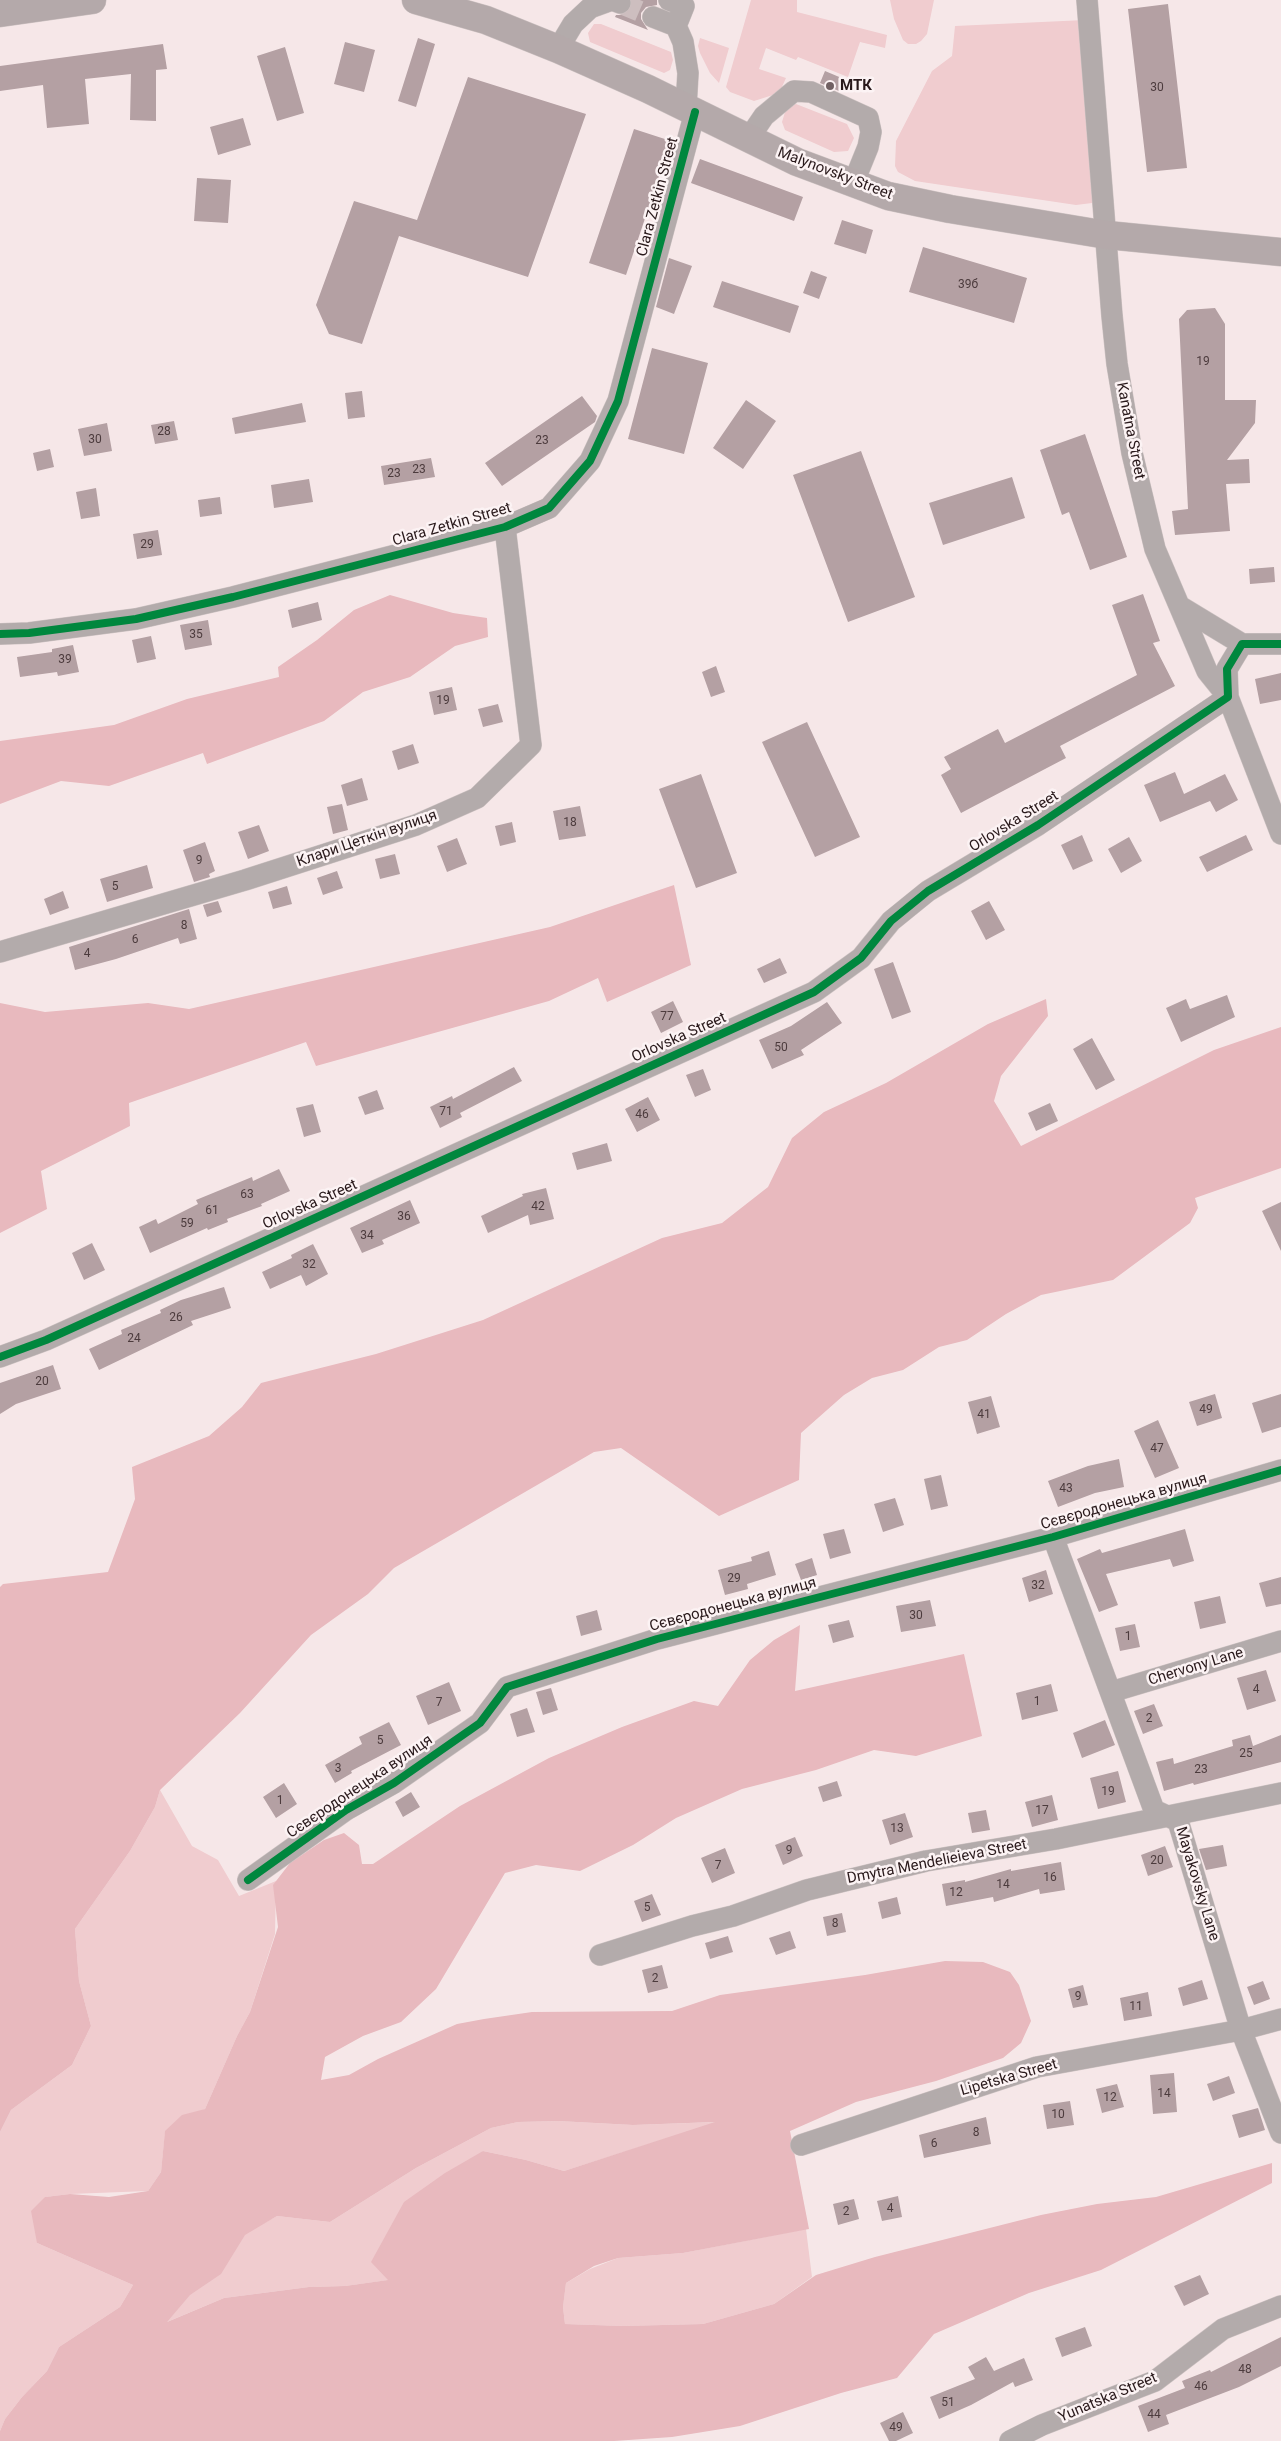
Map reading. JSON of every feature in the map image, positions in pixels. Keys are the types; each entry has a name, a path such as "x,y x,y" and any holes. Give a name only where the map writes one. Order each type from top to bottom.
{"main road":[{"path":"0,13 92,0"},
{"name":"Malynovsky Street","path":"416,0 486,20 558,49 797,162 888,196 1107,235 1281,252"}],"street":[{"path":"558,49 573,24 594,4 612,0 620,3"},
{"path":"653,17 676,26 684,6 669,0"},
{"name":"Kanatna Street","path":"1088,0 1117,364 1132,453 1155,549 1207,671 1228,697 1281,834"},
{"name":"Clara Zetkin Street","path":"0,634 29,633 136,619 310,578 505,527 549,508 590,461 614,410 690,110 688,73 683,42 676,26"},
{"path":"749,138 764,116 794,92 811,92 868,118 871,132 868,147 853,184"},
{"name":"Клари Цеткін вулиця","path":"0,952 245,880 416,825 477,798 532,745 505,527"},
{"path":"1181,607 1242,644 1281,644"},
{"path":"1228,697 1226,669 1242,644"},
{"name":"Orlovska Street","path":"0,1357 46,1340 814,992 861,958 891,921 928,890 1038,825 1228,697"},
{"name":"Сєвєродонецька вулиця","path":"248,1880 346,1810 394,1784 480,1724 507,1688 684,1632 1053,1537 1281,1470"},
{"name":"Mayakovsky Lane","path":"1053,1537 1154,1810 1178,1821 1241,2030 1281,2134"},
{"name":"Chervony Lane","path":"1111,1692 1281,1641"},
{"name":"Dmytra Mendelieieva Street","path":"600,1955 692,1926 733,1916 807,1890 926,1861 1056,1839 1281,1793"},
{"name":"Lipetska Street","path":"801,2145 1037,2067 1241,2030 1281,2019"},
{"name":"Yunatska Street","path":"1010,2441 1042,2425 1155,2381 1223,2329 1281,2306"}],"shaded area":[{"path":"751,0 797,0 797,12 887,35 885,48 860,42 848,77 798,57 796,60 766,48 759,69 786,78 781,89 773,95 754,101 730,92 726,87"},
{"path":"890,0 934,0 927,34 921,41 916,44 908,44 903,40 894,19"},
{"path":"1085,20 1101,195 1092,203 1076,205 915,181 898,172 895,166 896,141 932,71 952,56 955,26"},
{"path":"594,24 601,24 671,52 673,60 670,70 664,73 590,42 588,33"},
{"path":"700,38 729,48 719,83 710,73 700,53 698,46"},
{"path":"796,104 847,124 854,138 848,151 834,152 785,130 782,122 786,109"},
{"path":"390,595 453,613 487,618 488,637 455,646 410,677 363,692 324,721 207,764 203,753 109,786 61,781 0,804 0,741 114,725 187,699 279,677 278,667 317,640 354,610"},
{"path":"674,885 691,965 607,1002 598,978 549,1001 316,1066 306,1042 129,1103 130,1126 41,1171 47,1209 0,1233 0,1003 45,1012 148,1003 189,1009 550,927"},
{"path":"1046,999 1048,1016 1001,1076 994,1101 1021,1146 1214,1050 1281,1027 1281,1168 1195,1198 1198,1208 1190,1223 1113,1280 1041,1295 1006,1314 967,1340 939,1347 903,1370 872,1378 844,1395 801,1433 799,1480 719,1516 621,1448 594,1452 394,1568 368,1594 311,1635 240,1713 160,1790 155,1807 130,1851 75,1929 79,1981 91,2026 72,2065 11,2110 0,2132 0,1587 3,1584 108,1572 135,1499 132,1467 209,1436 242,1407 261,1383 376,1354 483,1320 662,1238 722,1223 768,1187 792,1138 824,1112 886,1083 988,1024"},
{"path":"800,1625 795,1691 964,1654 982,1736 916,1756 874,1750 816,1770 742,1789 676,1818 633,1845 580,1871 536,1865 505,1873 436,1989 401,2022 363,2036 325,2057 321,2080 349,2075 378,2059 457,2024 484,2019 532,2012 672,2011 720,1995 865,1975 945,1961 983,1962 1010,1972 1019,1985 1031,2021 1021,2043 1003,2058 936,2081 856,2102 790,2131 809,2229 683,2253 618,2258 594,2266 566,2283 563,2307 565,2324 623,2326 703,2324 774,2304 816,2275 875,2257 1041,2215 1097,2204 1156,2197 1272,2163 1272,2183 1101,2270 1029,2293 934,2334 897,2378 841,2393 740,2426 672,2437 614,2441 0,2441 0,2431 5,2419 22,2397 47,2371 59,2347 120,2307 133,2285 37,2243 31,2211 45,2197 70,2194 109,2197 148,2191 161,2172 165,2131 182,2115 205,2109 237,2036 250,2012 278,1927 273,1885 290,1863 324,1840 344,1833 359,1845 362,1864 373,1864 460,1806 549,1758 622,1727 694,1701 718,1706 750,1660 774,1640","holes":["558,2121 633,2125 715,2122 564,2171 526,2160 483,2151 445,2173 404,2202 371,2262 388,2280 345,2286 309,2287 224,2298 167,2322 190,2295 221,2274 245,2235 277,2216 330,2222 416,2168 491,2128 518,2122"]},
{"path":"160,1790 192,1846 218,1860 239,1896 276,1881 275,1934 250,2012 237,2036 205,2109 165,2133 161,2172 148,2191 70,2194 45,2197 37,2243 133,2285 120,2307 59,2347 47,2371 22,2397 5,2419 0,2431 0,2132 11,2110 72,2065 91,2026 79,1981 75,1929 130,1851 155,1807"},
{"path":"558,2121 633,2125 718,2122 564,2171 526,2160 483,2151 389,2280 345,2286 309,2287 224,2298 162,2324 240,2236 277,2216 330,2222 416,2168 491,2128 518,2122"},
{"path":"806,2229 812,2277 774,2304 703,2324 623,2326 565,2324 563,2307 566,2283 590,2269 618,2258 683,2253"}],"building":[{"path":"632,0 657,0 657,5 646,7 641,13 641,19 648,30 615,17 616,15 623,15 628,12 632,7"},
{"path":"1168,4 1187,168 1147,172 1128,9"},
{"path":"418,38 435,44 416,107 398,101"},
{"path":"345,42 375,50 364,92 334,84"},
{"path":"163,44 167,69 156,70 156,121 130,120 131,74 85,79 89,124 47,128 43,85 0,91 0,66"},
{"path":"285,47 304,113 277,121 257,56"},
{"path":"825,71 844,79 839,91 820,83"},
{"path":"468,77 586,114 528,277 399,236 362,344 329,334 316,305 354,201 417,220"},
{"path":"243,118 251,145 218,155 210,127"},
{"path":"634,129 671,141 626,275 589,263"},
{"path":"700,159 803,197 794,221 691,183"},
{"path":"197,178 231,180 228,223 194,221"},
{"path":"842,220 873,230 866,254 834,244"},
{"path":"923,247 1027,278 1014,323 909,292"},
{"path":"669,258 692,266 674,314 656,307"},
{"path":"811,271 827,277 819,299 803,293"},
{"path":"722,281 799,306 790,333 713,307"},
{"path":"1215,308 1225,324 1225,400 1256,400 1255,423 1227,460 1249,459 1250,483 1226,484 1230,531 1175,535 1172,511 1188,509 1179,319 1187,310"},
{"path":"652,348 708,363 684,454 628,439"},
{"path":"362,391 365,417 348,419 345,393"},
{"path":"582,396 597,416 595,422 502,486 485,463"},
{"path":"746,400 776,421 743,469 713,448"},
{"path":"302,403 306,422 235,434 232,418"},
{"path":"174,421 178,440 155,444 151,425"},
{"path":"107,423 112,451 84,456 78,429"},
{"path":"1085,434 1127,557 1090,570 1069,512 1062,515 1040,450"},
{"path":"50,449 54,467 37,471 33,453"},
{"path":"861,451 915,597 848,622 793,475"},
{"path":"431,458 435,477 384,485 381,466"},
{"path":"1012,477 1025,518 943,545 929,503"},
{"path":"309,479 313,502 274,508 271,485"},
{"path":"96,488 100,516 81,519 76,492"},
{"path":"220,497 222,514 200,517 198,500"},
{"path":"158,530 162,555 137,559 133,534"},
{"path":"1274,567 1275,582 1250,584 1249,569"},
{"path":"1143,594 1160,641 1153,643 1175,686 1060,746 1066,758 961,813 941,775 951,769 944,757 998,729 1005,743 1137,675 1112,605"},
{"path":"318,602 322,620 292,628 288,610"},
{"path":"208,620 212,645 185,650 180,625"},
{"path":"151,636 156,659 137,663 132,640"},
{"path":"73,645 79,672 58,676 57,672 20,677 17,657 52,652 52,649"},
{"path":"716,666 725,692 711,697 702,672"},
{"path":"1281,673 1281,700 1260,704 1255,679"},
{"path":"452,687 457,710 434,715 429,692"},
{"path":"498,704 503,722 483,727 478,709"},
{"path":"807,722 860,837 815,857 762,742"},
{"path":"413,744 419,763 398,770 392,751"},
{"path":"1175,772 1184,794 1225,774 1238,800 1216,812 1210,801 1160,822 1144,785"},
{"path":"701,774 737,873 696,888 659,789"},
{"path":"362,778 368,800 347,806 341,785"},
{"path":"342,804 348,830 333,834 327,807"},
{"path":"580,806 586,836 559,840 553,811"},
{"path":"512,822 516,842 500,846 495,826"},
{"path":"259,825 269,851 248,859 238,832"},
{"path":"1082,835 1093,861 1073,870 1061,845"},
{"path":"1246,835 1253,850 1207,872 1199,857"},
{"path":"1129,837 1142,861 1121,873 1108,849"},
{"path":"457,838 467,864 447,872 437,846"},
{"path":"205,842 215,871 209,874 210,877 194,882 183,850"},
{"path":"395,854 400,874 380,879 375,859"},
{"path":"147,865 153,888 107,902 100,879"},
{"path":"337,871 343,888 323,895 317,878"},
{"path":"287,886 292,904 273,909 268,892"},
{"path":"63,891 69,908 50,915 44,899"},
{"path":"218,901 222,912 207,917 203,905"},
{"path":"989,901 1005,930 986,940 971,911"},
{"path":"189,909 197,939 180,944 178,938 116,959 75,970 69,947"},
{"path":"780,958 787,973 764,983 757,969"},
{"path":"893,962 911,1012 892,1019 874,969"},
{"path":"1227,995 1235,1017 1181,1042 1166,1008 1186,999 1190,1009"},
{"path":"673,1001 683,1022 661,1033 651,1012"},
{"path":"827,1002 842,1023 801,1050 804,1055 772,1069 759,1040 791,1026"},
{"path":"1092,1038 1115,1080 1096,1090 1073,1049"},
{"path":"514,1067 522,1081 460,1113 462,1117 440,1128 430,1107 452,1096 453,1099"},
{"path":"703,1069 711,1090 695,1097 686,1075"},
{"path":"377,1090 384,1109 365,1115 358,1097"},
{"path":"648,1097 660,1120 637,1132 625,1109"},
{"path":"1050,1103 1058,1121 1036,1131 1028,1113"},
{"path":"313,1104 321,1132 304,1137 296,1108"},
{"path":"607,1143 612,1161 577,1170 572,1153"},
{"path":"279,1169 290,1191 261,1204 262,1206 227,1219 228,1222 208,1230 207,1228 150,1253 139,1227 156,1219 158,1224 198,1204 196,1200 252,1177 253,1181"},
{"path":"546,1188 554,1219 530,1225 528,1215 488,1233 481,1216 523,1196 522,1194"},
{"path":"410,1200 420,1223 382,1240 384,1244 362,1253 350,1228"},
{"path":"1281,1202 1281,1251 1262,1211"},
{"path":"92,1243 105,1270 84,1280 72,1253"},
{"path":"313,1244 328,1274 306,1286 301,1275 270,1289 262,1272 292,1258 291,1255"},
{"path":"224,1287 231,1308 191,1321 193,1325 99,1370 89,1349 122,1334 121,1330 161,1313 160,1310 181,1300"},
{"path":"53,1365 61,1389 16,1404 0,1414 0,1383"},
{"path":"1215,1394 1222,1418 1197,1426 1189,1402"},
{"path":"1281,1394 1281,1427 1262,1433 1252,1403"},
{"path":"991,1396 1000,1427 977,1434 968,1402"},
{"path":"1158,1420 1179,1468 1155,1478 1134,1431"},
{"path":"1119,1459 1124,1487 1095,1493 1058,1507 1048,1481 1088,1466"},
{"path":"941,1475 948,1506 931,1510 924,1479"},
{"path":"895,1498 904,1525 883,1532 874,1504"},
{"path":"844,1529 851,1553 830,1559 823,1534"},
{"path":"1185,1529 1194,1561 1173,1567 1170,1559 1106,1574 1118,1605 1099,1612 1077,1559 1100,1549 1102,1553"},
{"path":"769,1551 776,1575 747,1584 748,1589 725,1595 718,1570 752,1561 751,1557"},
{"path":"812,1558 817,1575 801,1580 795,1564"},
{"path":"1046,1570 1053,1594 1029,1602 1022,1578"},
{"path":"1281,1577 1281,1604 1266,1607 1259,1583"},
{"path":"1220,1596 1226,1623 1200,1629 1194,1602"},
{"path":"930,1600 936,1626 901,1632 896,1606"},
{"path":"597,1610 602,1630 581,1636 576,1616"},
{"path":"849,1620 854,1637 833,1643 828,1625"},
{"path":"1135,1624 1140,1647 1120,1651 1115,1628"},
{"path":"1266,1670 1276,1701 1247,1710 1237,1678"},
{"path":"449,1682 461,1711 428,1725 416,1696"},
{"path":"1051,1684 1058,1711 1022,1720 1016,1693"},
{"path":"551,1688 558,1710 543,1715 536,1692"},
{"path":"1154,1704 1163,1726 1143,1734 1134,1711"},
{"path":"527,1708 535,1732 517,1737 510,1714"},
{"path":"1105,1720 1115,1745 1082,1758 1073,1733"},
{"path":"389,1722 401,1745 351,1771 352,1773 335,1783 325,1765 362,1744 359,1737"},
{"path":"1250,1735 1253,1746 1281,1735 1281,1762 1164,1791 1156,1762 1173,1758 1174,1764 1233,1746 1232,1740"},
{"path":"1118,1771 1126,1802 1098,1809 1090,1778"},
{"path":"837,1781 842,1796 823,1802 818,1787"},
{"path":"284,1783 297,1804 276,1818 263,1797"},
{"path":"411,1792 420,1807 403,1817 395,1802"},
{"path":"1052,1795 1058,1820 1032,1827 1025,1802"},
{"path":"986,1810 990,1830 972,1833 968,1813"},
{"path":"905,1813 913,1837 890,1845 882,1820"},
{"path":"795,1837 803,1856 783,1865 775,1845"},
{"path":"1223,1845 1227,1866 1206,1870 1199,1849"},
{"path":"1165,1846 1173,1867 1148,1876 1141,1855"},
{"path":"725,1848 735,1873 712,1883 701,1858"},
{"path":"1061,1862 1065,1890 1040,1894 1039,1889 994,1902 993,1897 946,1906 942,1884 965,1880 965,1882 1011,1869 1011,1871"},
{"path":"652,1894 661,1915 642,1922 634,1901"},
{"path":"897,1897 901,1914 882,1919 878,1902"},
{"path":"842,1913 846,1932 827,1936 823,1917"},
{"path":"790,1931 796,1948 776,1955 769,1938"},
{"path":"728,1936 733,1952 710,1959 705,1943"},
{"path":"662,1965 668,1988 648,1993 642,1970"},
{"path":"1202,1980 1208,1999 1183,2006 1178,1988"},
{"path":"1263,1981 1270,1999 1254,2005 1247,1987"},
{"path":"1083,1985 1088,2005 1073,2008 1068,1989"},
{"path":"1148,1992 1152,2016 1124,2021 1120,1998"},
{"path":"1174,2073 1177,2112 1153,2114 1150,2075"},
{"path":"1229,2076 1235,2093 1213,2101 1207,2084"},
{"path":"1117,2084 1124,2107 1102,2113 1096,2089"},
{"path":"1070,2101 1074,2125 1047,2129 1043,2105"},
{"path":"1258,2108 1265,2130 1239,2138 1232,2115"},
{"path":"986,2117 991,2144 924,2158 919,2135"},
{"path":"898,2196 902,2217 882,2221 877,2201"},
{"path":"854,2199 859,2219 838,2225 833,2204"},
{"path":"1200,2275 1209,2294 1184,2306 1174,2286"},
{"path":"1085,2327 1092,2346 1062,2357 1055,2338"},
{"path":"1281,2337 1281,2366 1239,2387 1166,2415 1169,2424 1148,2432 1138,2406 1185,2388 1182,2381 1210,2370 1211,2372"},
{"path":"986,2357 994,2371 1024,2358 1033,2380 1015,2387 1013,2382 971,2405 939,2419 930,2397 975,2379 968,2367"},
{"path":"903,2412 913,2433 896,2441 889,2441 880,2423"}],"tunnel":[{"path":"620,3 653,17"}],"cycle path":[{"path":"0,634 29,633 136,619 233,597 505,527 549,508 590,461 618,401 695,112"},
{"path":"0,1357 46,1340 814,992 861,958 891,921 928,891 1038,825 1228,697 1227,669 1242,644 1281,644"},
{"path":"248,1880 346,1810 394,1783 480,1723 507,1687 657,1639 1053,1537 1281,1470"}],"place":[{"name":"МТК","path":"830,86"}]}
